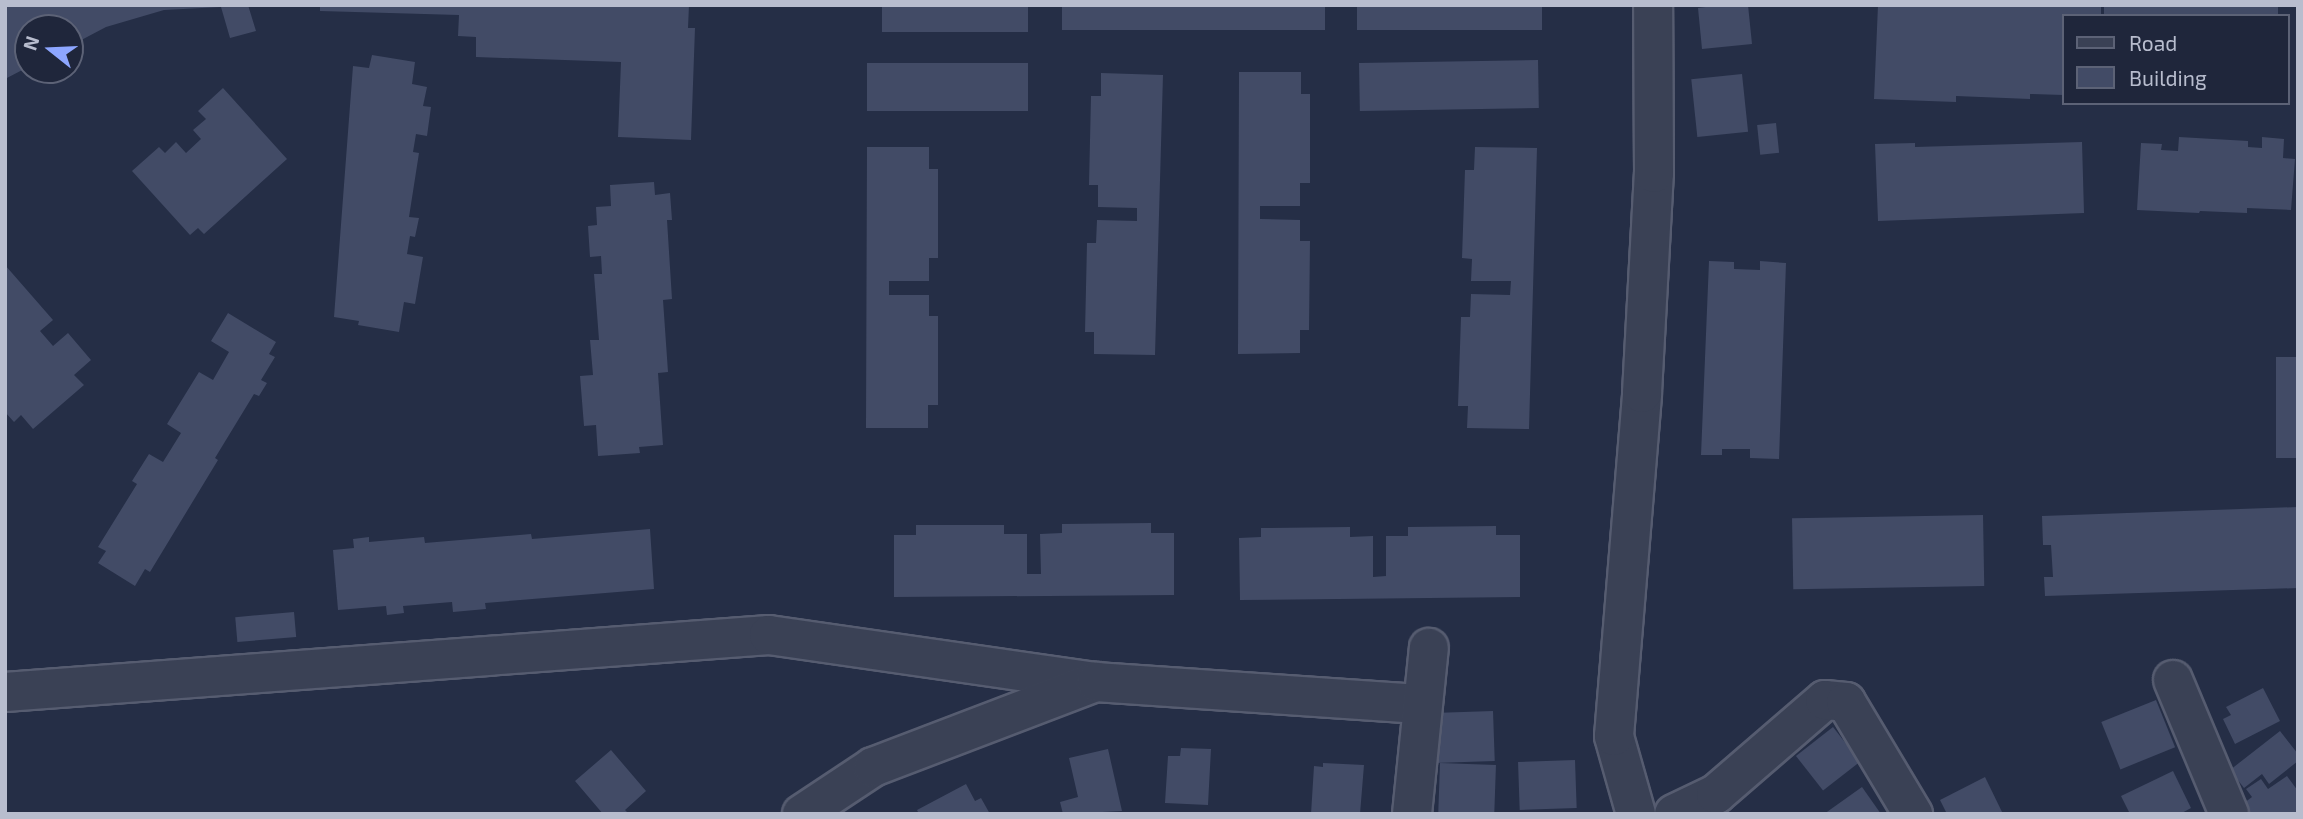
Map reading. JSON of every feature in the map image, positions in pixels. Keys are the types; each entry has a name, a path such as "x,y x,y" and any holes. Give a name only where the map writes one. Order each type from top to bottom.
{"street":[{"path":"1636,814 1614,736 1644,366 1654,173 1653,5"},
{"path":"5,692 769,635 1096,682 1422,704"},
{"path":"1412,814 1429,648"},
{"path":"2174,680 2229,814"},
{"path":"802,814 873,767 1096,682"},
{"path":"1674,814 1716,794 1825,700 1846,702 1913,814"}],"building":[{"path":"5,5 248,5 256,31 230,38 221,7 164,10 106,27 84,39 84,14 14,14 14,74 5,79"},
{"path":"320,5 689,5 688,28 695,28 691,140 618,137 621,62 476,57 476,37 458,36 459,15 320,11"},
{"path":"882,5 1028,5 1028,32 882,32"},
{"path":"1062,5 1325,5 1325,30 1062,30"},
{"path":"1357,5 1542,5 1542,30 1357,30"},
{"path":"1748,5 1752,44 1702,49 1698,8"},
{"path":"1878,5 2101,5 2101,14 2062,14 2062,95 2030,94 2030,99 1956,96 1956,102 1874,99"},
{"path":"2104,5 2278,5 2278,14 2104,14"},
{"path":"372,55 415,62 412,84 427,87 423,106 431,107 427,136 416,134 413,152 419,153 409,217 419,218 415,237 410,236 407,254 423,257 415,304 404,302 399,332 358,325 359,321 334,317 353,66 369,68"},
{"path":"1538,60 1539,108 1360,111 1359,63"},
{"path":"867,63 1028,63 1028,111 867,111"},
{"path":"1239,72 1301,72 1301,94 1310,94 1310,183 1300,183 1300,206 1260,206 1260,219 1300,220 1300,241 1310,241 1309,330 1300,330 1300,353 1238,354"},
{"path":"1101,73 1163,75 1155,355 1094,354 1094,332 1085,332 1087,243 1096,243 1097,220 1137,221 1137,208 1098,207 1098,185 1089,185 1091,96 1101,96"},
{"path":"1742,74 1748,132 1697,137 1691,79"},
{"path":"223,88 287,159 204,234 198,228 190,235 132,171 159,147 165,153 176,142 186,153 201,139 193,130 206,119 198,111"},
{"path":"1776,123 1779,153 1760,155 1757,125"},
{"path":"2179,137 2248,141 2248,147 2262,148 2262,137 2284,139 2283,158 2295,159 2291,210 2247,208 2247,213 2199,213 2137,210 2141,143 2162,144 2161,150 2178,151"},
{"path":"2082,142 2084,213 1878,221 1875,144 1915,143 1915,147"},
{"path":"867,147 929,147 929,169 938,169 938,258 929,258 929,281 889,281 889,295 929,295 929,316 938,316 938,405 928,405 928,428 866,428"},
{"path":"1475,147 1537,148 1529,429 1467,428 1468,406 1458,406 1461,317 1470,317 1471,294 1510,295 1511,281 1471,281 1472,259 1462,258 1465,170 1474,170"},
{"path":"654,182 655,195 670,193 672,220 667,220 672,299 663,300 668,372 658,373 663,445 639,447 640,453 598,456 596,425 584,426 580,376 593,375 590,340 599,340 594,274 602,274 601,256 590,257 588,226 597,225 596,207 611,206 610,185"},
{"path":"1709,261 1734,262 1734,269 1760,270 1760,261 1786,263 1779,459 1750,458 1750,449 1722,449 1722,455 1701,455"},
{"path":"5,265 53,320 40,331 53,346 68,333 91,360 74,375 84,385 33,429 21,415 14,422 5,412"},
{"path":"228,313 276,342 269,354 275,357 261,380 267,383 259,396 254,394 215,458 218,460 150,572 145,569 135,586 98,563 106,551 98,547 137,484 132,481 149,454 163,462 181,433 167,424 199,372 213,380 229,352 211,341"},
{"path":"2276,357 2298,357 2298,458 2276,458"},
{"path":"2298,507 2298,588 2045,596 2044,577 2053,577 2051,545 2043,545 2042,516"},
{"path":"1983,515 1984,586 1793,589 1792,518"},
{"path":"1151,523 1151,533 1174,533 1174,595 894,597 894,535 916,535 916,525 1004,525 1004,534 1027,534 1027,574 1041,574 1040,534 1062,533 1062,524"},
{"path":"1496,526 1496,535 1520,535 1520,597 1240,600 1239,538 1261,537 1261,528 1350,527 1350,537 1373,536 1373,577 1386,576 1386,536 1408,536 1408,527"},
{"path":"650,529 654,589 485,603 486,609 453,612 452,602 403,606 404,613 387,615 386,606 338,610 333,550 354,548 353,539 369,537 369,542 424,537 425,543 531,534 532,539"},
{"path":"294,612 296,637 237,642 235,617"},
{"path":"2263,688 2280,721 2235,744 2223,719 2231,715 2226,707"},
{"path":"2156,700 2175,747 2120,769 2101,722"},
{"path":"1493,711 1495,761 1435,763 1433,713"},
{"path":"1833,727 1860,762 1823,791 1796,756"},
{"path":"2280,731 2298,754 2298,761 2269,784 2262,774 2244,788 2230,770"},
{"path":"1181,748 1211,749 1208,805 1165,803 1168,756 1180,756"},
{"path":"1108,749 1122,811 1063,814 1060,802 1078,797 1069,758"},
{"path":"611,750 646,791 625,810 629,814 603,814 575,781"},
{"path":"1575,760 1577,808 1520,810 1518,762"},
{"path":"1323,763 1364,765 1360,814 1311,814 1314,766 1323,767"},
{"path":"1440,763 1496,765 1494,814 1438,813"},
{"path":"2173,771 2191,808 2180,814 2130,814 2121,796"},
{"path":"2287,776 2298,791 2298,814 2251,814 2244,803 2252,797 2246,789 2261,779 2268,789"},
{"path":"1985,777 2003,814 1947,814 1940,800"},
{"path":"966,784 975,801 981,798 990,814 919,814 917,810"},
{"path":"1862,787 1881,814 1824,814"}]}
